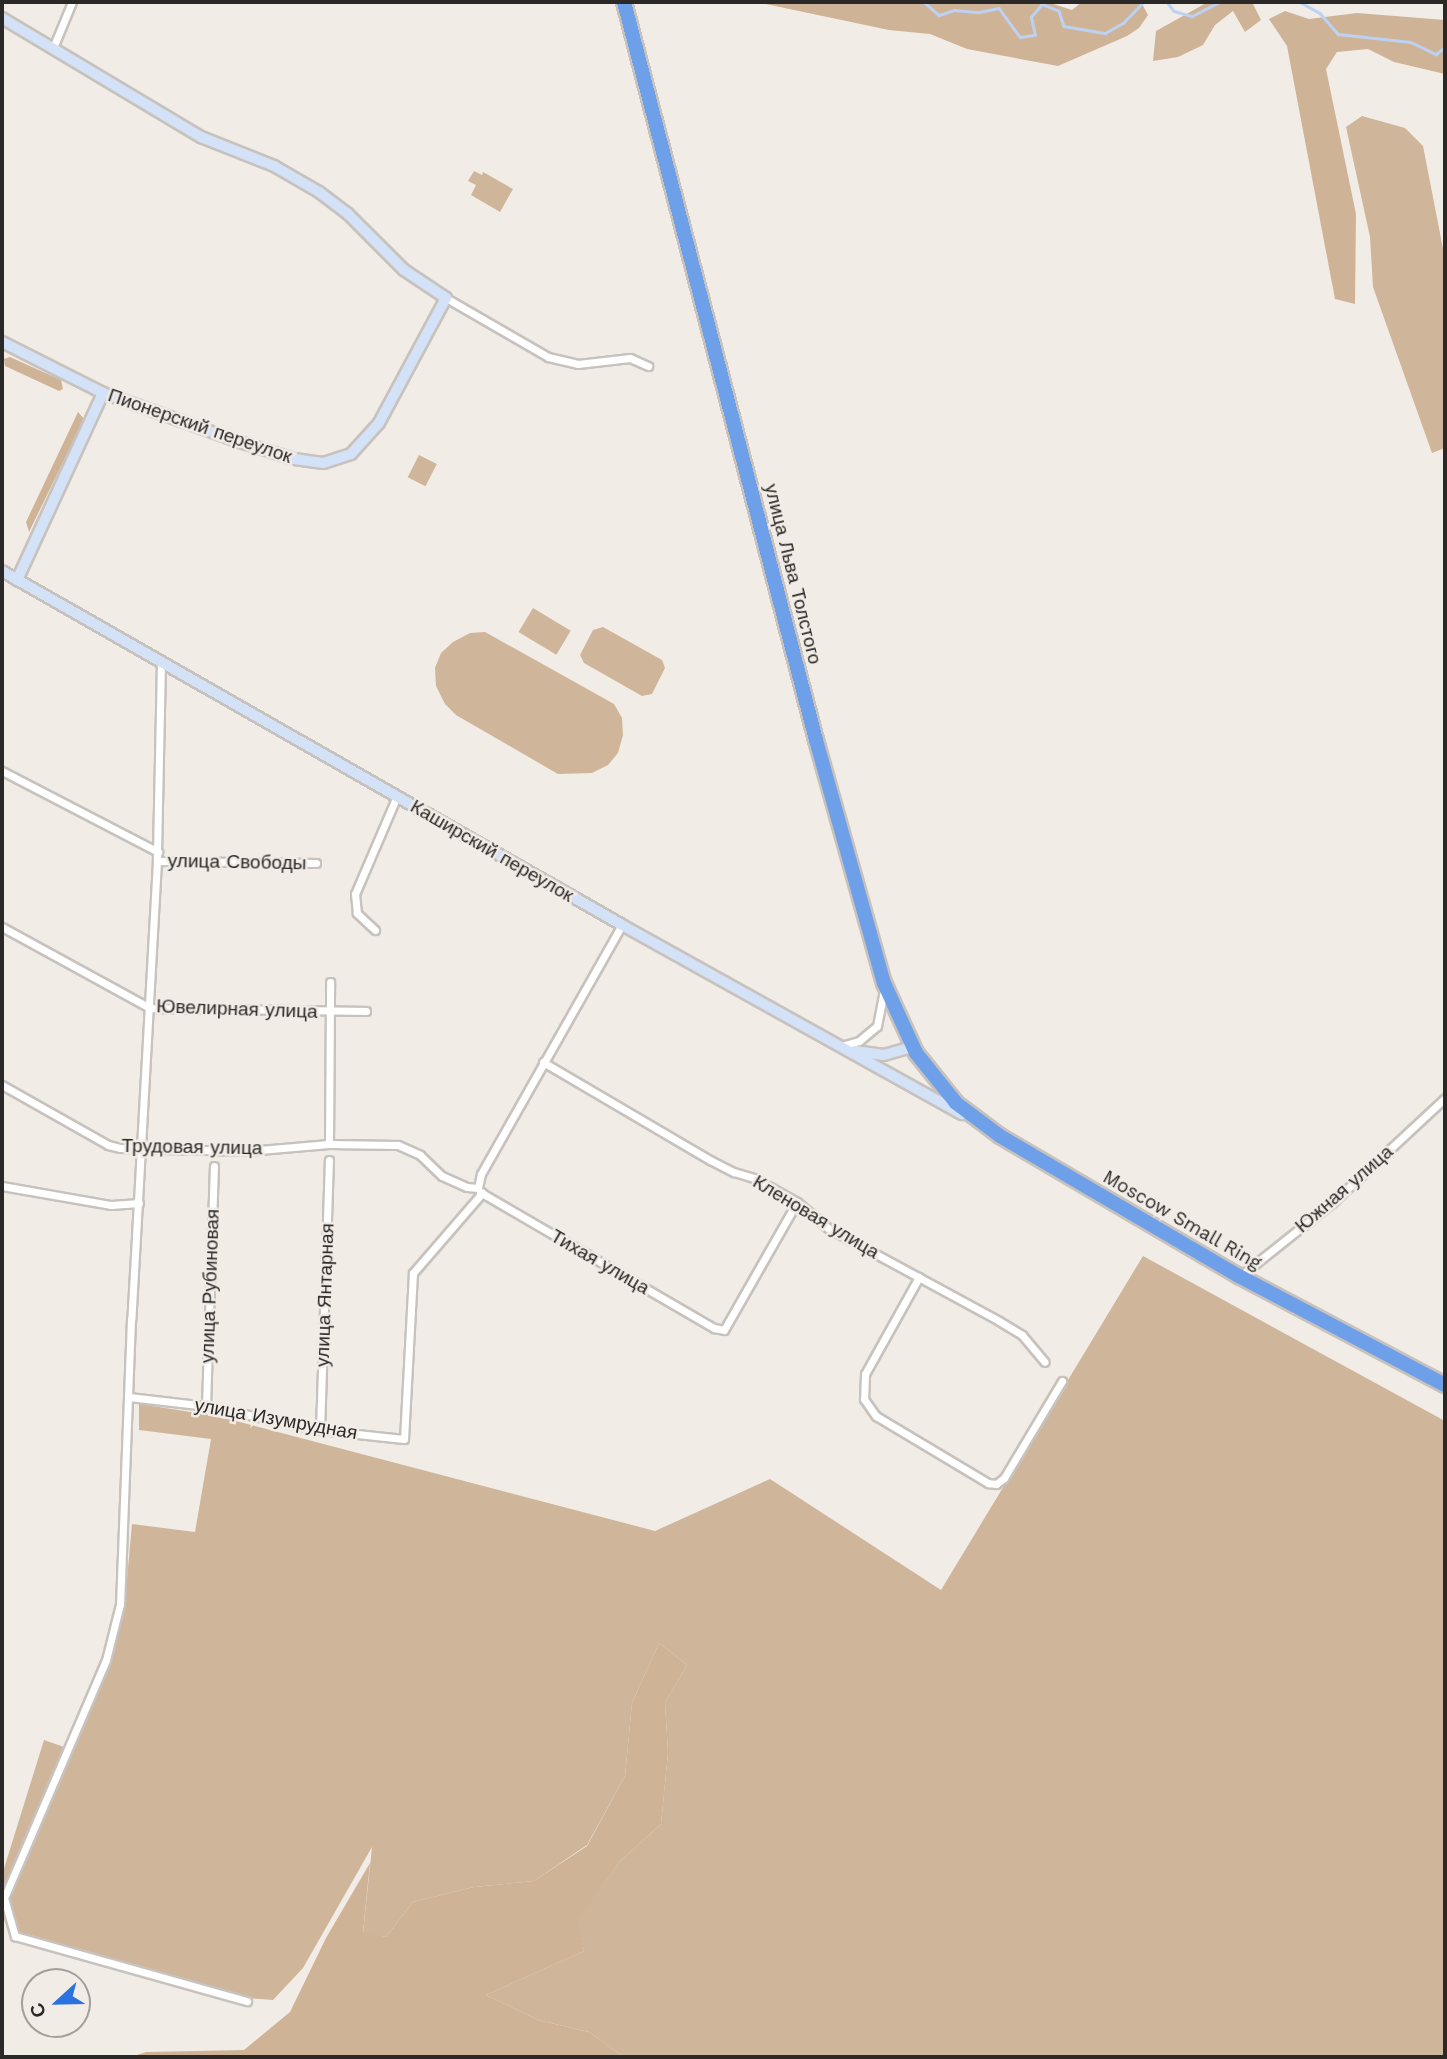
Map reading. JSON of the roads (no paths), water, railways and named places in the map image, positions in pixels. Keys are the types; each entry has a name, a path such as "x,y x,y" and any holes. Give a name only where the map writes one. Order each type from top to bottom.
{"highway":[{"name":"улица Льва Толстого","path":"624,2 816,740 884,983 912,1047 945,1091 985,1126"},
{"name":"Moscow Small Ring","path":"985,1126 1239,1276 1445,1385"},
{"name":"Moscow Small Ring","path":"1364,1341 1445,1377"}],"street":[{"path":"53,48 72,2"},
{"path":"2,18 201,137 274,166 318,192 348,214 404,270 446,298 548,357 578,364 630,358 648,366"},
{"name":"Пионерский переулок","path":"2,342 103,393 294,459 313,463 333,461 359,447 379,423 446,298"},
{"path":"17,580 103,393"},
{"name":"Каширский переулок","path":"2,571 622,925 985,1126"},
{"path":"161,662 158,857 120,1604 106,1660 4,1894 6,1911 15,1936 247,2001"},
{"name":"улица Свободы","path":"2,771 158,857 316,863"},
{"path":"375,930 357,913 355,894 397,796"},
{"path":"480,1191 481,1174 622,925"},
{"name":"Ювелирная улица","path":"2,927 150,1008 366,1011"},
{"path":"329,1144 330,982"},
{"path":"839,1046 859,1041 877,1026 882,1014 884,983"},
{"path":"839,1046 884,1055 912,1047"},
{"name":"Кленовая улица","path":"543,1062 608,1103 710,1160 754,1178 797,1202 828,1228 1022,1335 1045,1362"},
{"name":"Трудовая улица","path":"2,1085 108,1144 142,1149 248,1151 329,1144 398,1145"},
{"name":"Южная улица","path":"1239,1276 1333,1202 1445,1098"},
{"name":"Тихая улица","path":"398,1145 421,1155 442,1176 480,1191 714,1328 724,1330 797,1202"},
{"name":"улица Янтарная","path":"320,1430 329,1160"},
{"name":"улица Рубиновая","path":"206,1406 214,1166"},
{"path":"2,1186 111,1205 139,1203"},
{"name":"улица Изумрудная","path":"129,1397 206,1406 320,1430 404,1439 413,1273 480,1191"},
{"path":"919,1277 868,1368 863,1386 864,1399 876,1416 988,1483 996,1484 1004,1478 1062,1381"}],"waterway":[{"path":"924,2 939,15 954,10 979,12 999,8 1020,37 1035,35 1031,17 1042,4 1059,11 1064,26 1105,33 1123,23 1143,2"},
{"path":"1167,2 1174,11 1192,16 1220,2"},
{"path":"1269,2 1288,2"},
{"path":"1300,2 1320,13 1338,34 1411,42 1436,54 1445,47"}]}
